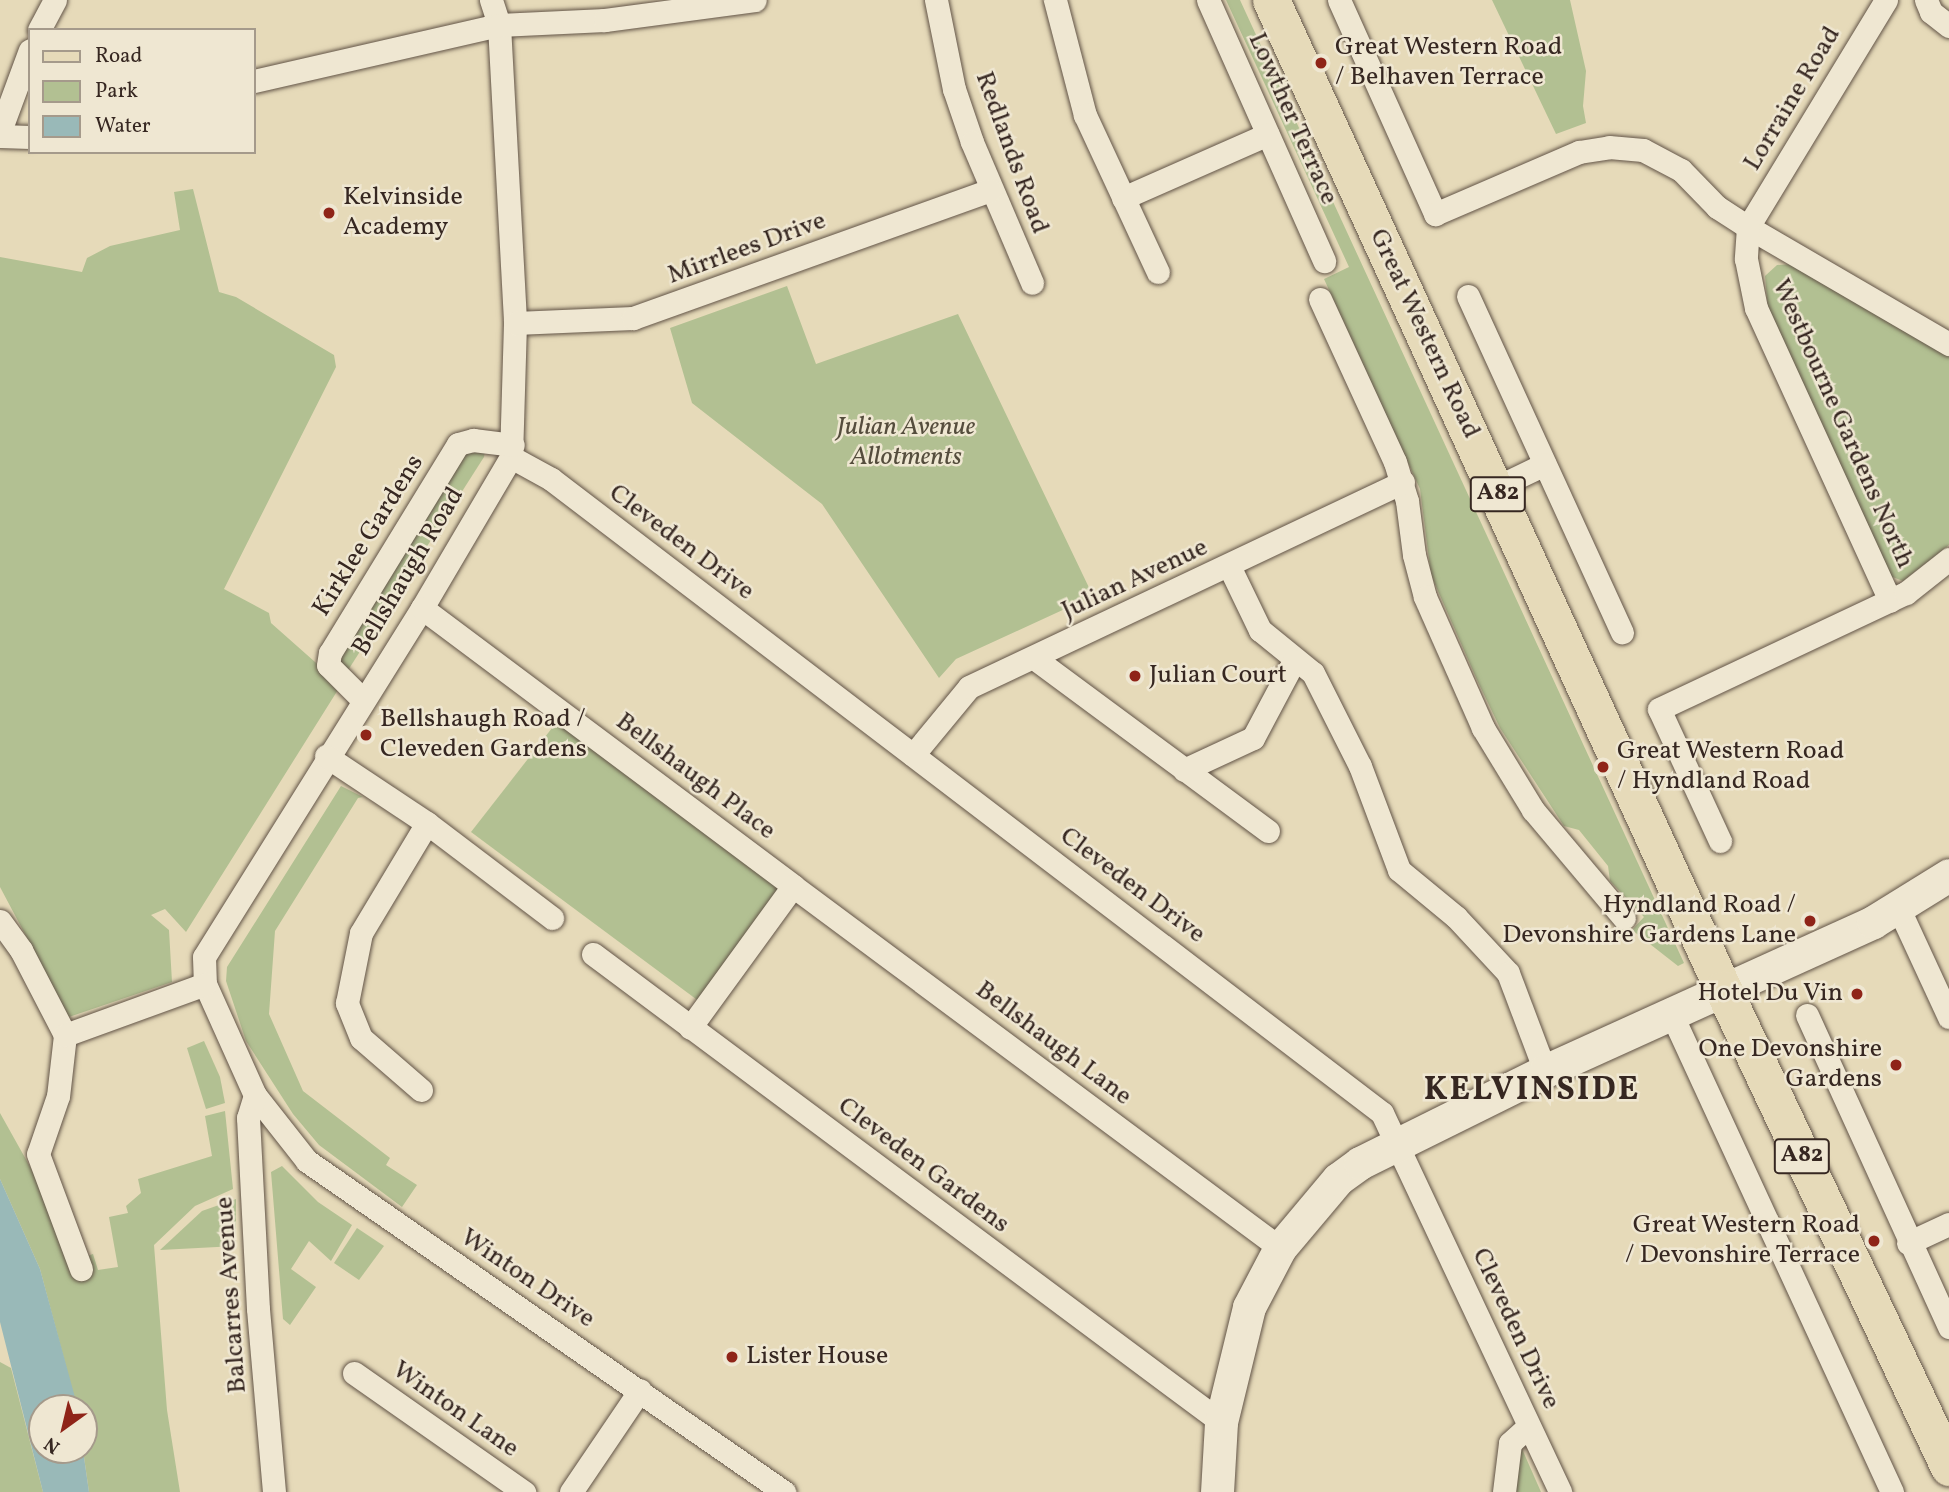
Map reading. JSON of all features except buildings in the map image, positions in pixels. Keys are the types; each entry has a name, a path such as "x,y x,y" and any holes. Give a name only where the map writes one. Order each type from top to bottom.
{"main road":[{"name":"Great Western Road","path":"1271,0 1723,989 1949,1467"}],"street":[{"path":"40,28 55,0"},
{"path":"491,0 499,25 514,323 512,451"},
{"path":"256,82 499,25 755,0"},
{"name":"Redlands Road","path":"936,0 954,89 990,190 1032,283"},
{"path":"1055,0 1086,115 1158,272"},
{"name":"Lowther Terrace","path":"1208,0 1324,261"},
{"path":"1339,0 1435,214 1558,159 1609,147 1634,148 1665,160 1701,187 1717,207 1748,227 1949,344"},
{"name":"Lorraine Road","path":"1748,227 1886,0"},
{"path":"1926,0 1931,12 1949,26"},
{"path":"0,131 28,55"},
{"path":"1122,198 1268,134"},
{"path":"0,136 28,136"},
{"name":"Mirrlees Drive","path":"514,323 633,318 990,190"},
{"name":"Westbourne Gardens North","path":"1748,227 1748,276 1756,308 1890,601"},
{"path":"1468,296 1622,632"},
{"path":"1320,299 1403,482 1425,597 1483,728 1532,810 1624,918"},
{"name":"Kirklee Gardens","path":"363,700 328,665 330,653 458,444 473,440 512,451"},
{"name":"Bellshaugh Road","path":"255,1094 205,984 204,957 326,756 422,608 512,451"},
{"name":"Cleveden Drive","path":"512,451 1382,1113 1560,1492"},
{"path":"1495,488 1545,464"},
{"name":"Julian Avenue","path":"913,755 969,687 1230,568 1266,545 1403,482"},
{"path":"1720,841 1659,709 1890,601 1949,559"},
{"path":"1230,568 1259,630 1293,661 1313,673 1360,766 1399,870 1455,917 1508,973 1545,1071"},
{"name":"Bellshaugh Place","path":"422,608 793,886"},
{"path":"1034,658 1268,831"},
{"path":"1184,770 1253,738 1293,661"},
{"path":"326,756 427,822 552,918"},
{"path":"421,1090 361,1038 347,1003 360,933 427,822"},
{"path":"1217,1492 1221,1422 1249,1307 1280,1248 1338,1180 1360,1163 1545,1071 1899,909 1949,874"},
{"path":"690,1028 793,886"},
{"name":"Bellshaugh Lane","path":"793,886 1280,1248"},
{"path":"1899,909 1949,1017"},
{"path":"0,921 21,950 65,1035 58,1096 38,1154 81,1269"},
{"name":"Cleveden Gardens","path":"593,954 1221,1422"},
{"path":"65,1035 205,984"},
{"path":"1671,1013 1892,1492"},
{"path":"1807,1014 1908,1243 1949,1327"},
{"name":"Winton Drive","path":"255,1094 307,1161 784,1492"},
{"name":"Balcarres Avenue","path":"255,1094 248,1118 258,1309 275,1492"},
{"path":"1908,1243 1949,1224"},
{"name":"Winton Lane","path":"354,1373 524,1492"},
{"path":"571,1492 640,1390"},
{"path":"1504,1492 1510,1443 1529,1426"}],"green space":[{"path":"1226,0 1240,0 1684,963 1678,966 1632,930 1644,917 1610,881 1608,866 1579,830 1564,826 1500,728 1477,680 1431,575 1420,489 1324,279 1349,267"},
{"path":"1492,0 1570,0 1586,71 1583,106 1586,123 1556,134"},
{"path":"193,189 219,292 236,297 334,355 336,367 224,589 269,613 271,623 341,685 186,932 165,909 151,915 169,930 172,982 69,1017 0,887 0,257 82,272 87,258 110,246 180,230 174,192"},
{"path":"1794,264 1949,354 1949,545 1903,581 1890,576 1768,310 1765,276 1777,265"},
{"name":"Julian Avenue Allotments","path":"787,286 816,364 958,314 1093,596 956,659 939,678 822,504 692,403 670,328"},
{"path":"467,449 485,451 484,457 345,675 337,656"},
{"path":"559,719 779,888 700,1002 471,832"},
{"path":"341,786 363,797 358,798 275,931 269,1014 303,1091 390,1158 386,1165 417,1185 402,1207 319,1145 293,1114 246,1041 226,981 227,967"},
{"path":"204,1041 220,1077 225,1103 206,1109 187,1048"},
{"path":"225,1111 233,1189 195,1206 154,1245 167,1410 180,1492 89,1492 85,1464 98,1464 98,1394 73,1394 40,1269 0,1179 0,1113 52,1206 87,1256 93,1254 98,1270 118,1267 109,1217 128,1213 126,1206 141,1193 138,1179 212,1156 205,1116"},
{"path":"282,1166 318,1202 352,1225 331,1261 309,1241 291,1269 316,1287 290,1325 283,1319 271,1172"},
{"path":"236,1199 236,1246 160,1250 202,1211"},
{"path":"357,1228 384,1246 359,1280 334,1263"},
{"path":"0,1362 11,1368 28,1434 28,1464 36,1464 43,1492 0,1492"},
{"path":"1522,1449 1541,1492 1513,1492"}],"water":[{"path":"0,1179 40,1269 74,1394 28,1394 28,1433 0,1322"},
{"path":"36,1464 85,1464 89,1492 43,1492"}],"place":[{"name":"Great Western Road / Belhaven Terrace","path":"1321,63"},
{"name":"Kelvinside Academy","path":"329,213"},
{"name":"Julian Court","path":"1135,676"},
{"name":"Bellshaugh Road / Cleveden Gardens","path":"366,735"},
{"name":"Great Western Road / Hyndland Road","path":"1603,767"},
{"name":"Hyndland Road / Devonshire Gardens Lane","path":"1810,921"},
{"name":"Hotel Du Vin","path":"1857,994"},
{"name":"One Devonshire Gardens","path":"1896,1065"},
{"name":"Great Western Road / Devonshire Terrace","path":"1874,1241"},
{"name":"Lister House","path":"732,1357"}],"district":[{"name":"KELVINSIDE","path":"1532,1092"}]}
